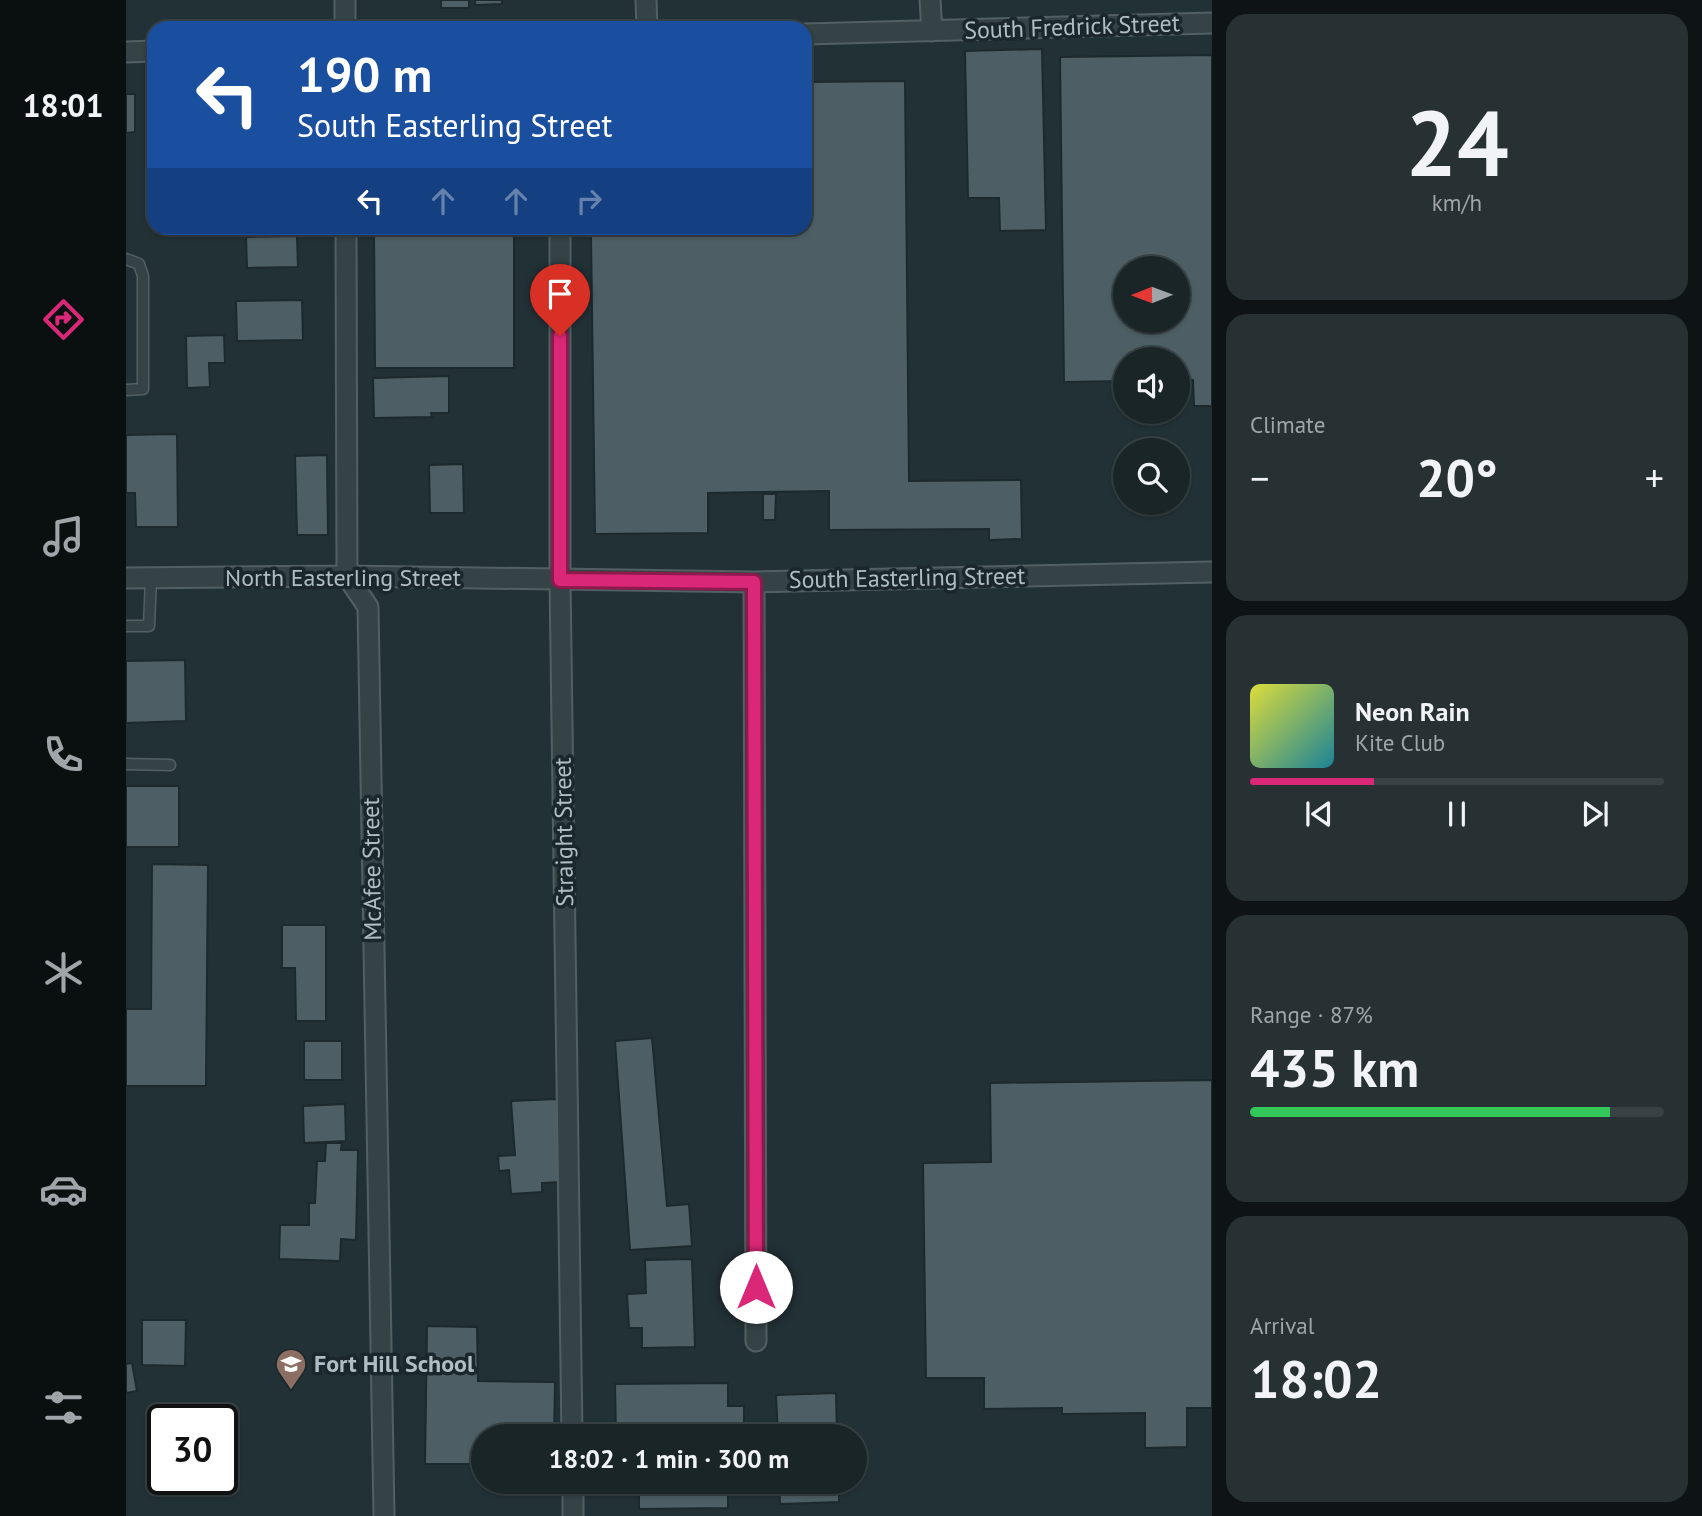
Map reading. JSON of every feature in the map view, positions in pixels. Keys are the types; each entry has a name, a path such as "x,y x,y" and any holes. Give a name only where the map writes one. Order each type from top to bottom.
{"street":[{"path":"345,0 345,21"},
{"path":"646,0 647,21"},
{"path":"930,0 932,31"},
{"name":"South Fredrick Street","path":"812,34 1212,23"},
{"path":"126,52 147,51"},
{"path":"346,235 347,576"},
{"name":"Straight Street","path":"560,235 560,580 572,1424"},
{"name":"South Easterling Street","path":"560,580 754,582 1212,572"},
{"name":"North Easterling Street","path":"126,578 347,576 560,580"},
{"name":"McAfee Street","path":"347,576 368,607 384,1516"},
{"path":"754,582 756,1341"},
{"path":"573,1494 573,1516"}],"lane":[{"path":"126,259 139,264 143,276 143,389 126,390"},
{"path":"126,626 149,626 151,578"},
{"path":"126,764 170,765"}],"building":[{"path":"441,0 469,0 469,8 441,8"},
{"path":"475,0 502,0 502,4 475,5"},
{"path":"1042,49 1046,230 1000,231 999,198 968,198 965,51"},
{"path":"1212,55 1212,406 1194,406 1193,380 1190,380 1190,347 1113,347 1113,381 1064,382 1060,57"},
{"path":"905,81 909,481 1021,480 1022,539 989,540 989,529 829,530 829,491 708,493 708,533 595,534 591,236 812,235 812,82"},
{"path":"126,94 135,94 135,132 126,133"},
{"path":"374,235 514,235 514,368 375,368"},
{"path":"297,236 298,267 247,268 246,237"},
{"path":"302,300 303,340 237,341 236,301"},
{"path":"224,335 225,363 209,363 210,387 187,388 186,336"},
{"path":"449,376 449,413 431,413 432,417 374,418 373,378"},
{"path":"177,434 178,527 136,527 135,493 126,493 126,435"},
{"path":"327,455 328,535 297,535 295,456"},
{"path":"463,464 464,513 430,513 429,465"},
{"path":"763,494 776,494 775,520 763,520"},
{"path":"185,660 186,721 126,723 126,661"},
{"path":"126,786 179,786 179,847 126,847"},
{"path":"152,864 208,865 206,1086 126,1086 126,1009 151,1009"},
{"path":"282,925 326,925 326,1021 296,1021 295,968 282,968"},
{"path":"652,1038 667,1206 689,1204 692,1246 630,1250 615,1041"},
{"path":"304,1041 342,1041 342,1080 304,1080"},
{"path":"1212,1080 1212,1408 1187,1408 1187,1447 1145,1448 1145,1413 1062,1414 1062,1408 984,1409 984,1378 926,1378 923,1163 991,1162 990,1083"},
{"path":"557,1099 562,1182 542,1183 542,1192 511,1194 509,1170 499,1171 498,1156 515,1155 511,1101"},
{"path":"345,1104 346,1141 304,1143 303,1106"},
{"path":"326,1143 342,1143 341,1150 358,1150 356,1240 341,1239 340,1261 279,1259 280,1225 309,1225 309,1203 315,1203 317,1161 325,1161"},
{"path":"692,1259 695,1347 642,1348 642,1328 629,1328 627,1294 646,1293 645,1260"},
{"path":"142,1320 186,1320 185,1366 142,1365"},
{"path":"427,1326 477,1327 478,1381 555,1382 554,1424 471,1424 471,1464 425,1464"},
{"path":"132,1363 137,1391 126,1393 126,1364"},
{"path":"728,1383 728,1406 744,1406 744,1424 616,1424 615,1384"},
{"path":"836,1393 837,1424 777,1424 776,1395"},
{"path":"639,1494 728,1494 728,1508 639,1509"},
{"path":"780,1494 839,1494 839,1502 780,1504"}],"place":[{"name":"Fort Hill School","path":"291,1391"}],"route":[{"path":"560,336 560,580 754,582 756,1287"}]}
